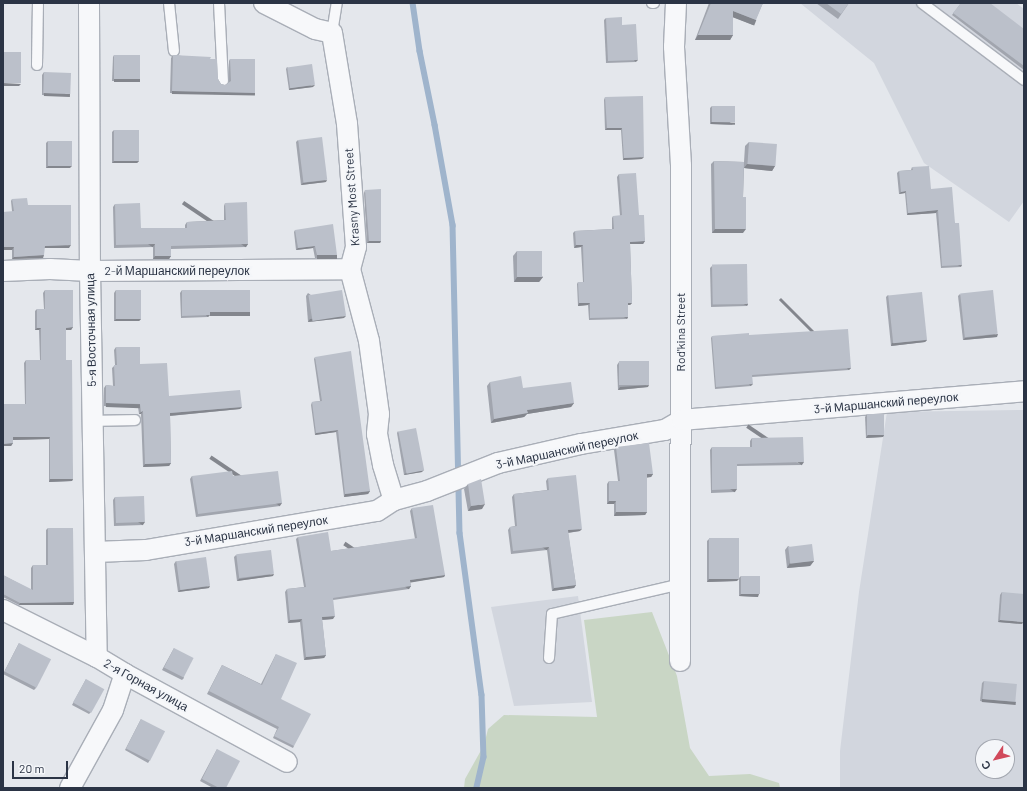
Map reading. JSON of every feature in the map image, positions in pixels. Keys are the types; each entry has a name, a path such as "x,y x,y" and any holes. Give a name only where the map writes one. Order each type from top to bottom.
{"street":[{"name":"5-я Восточная улица","path":"89,3 90,271 97,657"},
{"path":"264,3 315,29 332,33"},
{"name":"Rod'kina Street","path":"676,3 674,47 681,166 680,337 682,420 680,661"},
{"name":"Krasny Most Street","path":"332,33 346,124 356,247 350,269"},
{"name":"2-й Маршанский переулок","path":"3,271 50,269 90,271 350,269"},
{"path":"350,269 369,341 379,414 376,434 383,465 394,500"},
{"name":"3-й Маршанский переулок","path":"95,552 146,550 377,511 394,500 427,491 498,463 581,444 665,430 682,420 1024,391"},
{"name":"2-я Горная улица","path":"3,610 97,657 125,674 287,762"},
{"path":"70,788 113,710 125,674"}],"lane":[{"path":"37,65 38,3"},
{"path":"169,3 174,51"},
{"path":"219,3 223,81"},
{"path":"332,33 337,3"},
{"path":"922,3 1024,80"},
{"path":"92,421 135,420"},
{"path":"549,658 552,614 681,584"}],"shaded area":[{"path":"800,3 1016,3 1024,9 1024,201 1009,222 924,163 874,63"},
{"path":"1024,410 1024,788 840,788 840,751 859,592 887,412"},
{"path":"578,596 592,702 514,706 491,607"}],"green space":[{"path":"652,612 677,676 690,748 709,776 750,774 779,783 780,788 464,788 465,779 484,745 488,729 504,715 597,717 584,620"}],"building":[{"path":"711,3 763,3 756,20 733,11 733,35 698,35"},
{"path":"826,3 849,3 841,14"},
{"path":"961,3 990,3 1024,29 1024,66 953,13"},
{"path":"622,17 622,25 636,24 638,60 608,61 606,18"},
{"path":"3,52 21,52 21,83 3,83"},
{"path":"114,55 140,55 140,79 114,79"},
{"path":"173,55 211,57 210,59 217,59 218,79 221,84 225,85 231,81 230,59 255,59 255,93 172,91"},
{"path":"312,64 315,85 290,88 287,67"},
{"path":"44,72 71,73 70,94 43,93"},
{"path":"643,96 644,157 624,158 622,128 607,128 605,97"},
{"path":"712,106 735,106 735,122 712,122"},
{"path":"114,130 139,130 139,161 114,161"},
{"path":"322,137 327,180 303,183 298,140"},
{"path":"48,141 72,141 72,166 48,166"},
{"path":"749,142 777,144 775,166 747,164"},
{"path":"714,161 744,162 743,197 746,197 746,229 715,229"},
{"path":"929,166 931,189 952,187 955,223 959,223 962,265 942,266 938,210 908,213 906,191 901,192 899,171 913,170 912,167"},
{"path":"636,173 639,215 644,215 645,241 630,242 632,303 628,303 628,317 590,318 590,303 579,303 578,282 584,282 583,245 576,245 575,231 614,229 613,216 622,215 619,174"},
{"path":"381,189 381,241 369,241 365,190"},
{"path":"27,198 28,205 71,205 71,245 45,246 44,255 14,257 14,247 3,247 3,212 14,211 12,199"},
{"path":"247,202 248,244 171,246 171,256 155,256 155,244 116,245 115,204 140,203 141,228 187,228 187,222 226,220 225,203"},
{"path":"333,224 337,255 317,255 315,246 298,248 295,230"},
{"path":"517,251 542,251 542,277 517,277"},
{"path":"747,264 748,304 713,305 712,265"},
{"path":"45,290 73,290 73,327 66,328 66,360 72,360 73,479 50,479 50,437 13,437 13,443 3,444 3,404 26,404 26,360 41,360 41,328 37,328 37,309 45,309"},
{"path":"116,290 141,290 141,319 116,319"},
{"path":"182,290 250,290 250,312 210,312 210,315 182,316"},
{"path":"342,290 346,316 312,321 308,295"},
{"path":"993,290 998,334 965,337 960,293"},
{"path":"922,292 927,340 893,343 888,296"},
{"path":"848,329 851,368 752,375 753,384 716,387 712,336"},
{"path":"116,347 140,347 140,364 167,363 169,396 240,390 242,407 170,413 171,463 145,464 143,411 141,412 140,404 106,403 106,385 115,386 114,365 117,365"},
{"path":"351,351 370,491 345,494 338,430 316,433 312,402 322,401 315,357"},
{"path":"619,361 649,361 649,385 619,385"},
{"path":"521,376 523,388 571,382 574,403 527,410 528,413 494,419 490,382"},
{"path":"867,414 884,414 884,435 867,435"},
{"path":"416,428 424,470 407,474 398,431"},
{"path":"803,437 804,462 737,464 737,489 712,490 712,447 752,447 752,438"},
{"path":"649,443 653,474 647,474 647,512 616,512 616,501 609,501 609,481 620,481 616,447"},
{"path":"232,471 233,476 278,471 282,503 198,514 192,476"},
{"path":"576,475 582,529 568,530 576,585 554,588 549,547 513,551 510,527 517,526 514,494 549,490 548,478"},
{"path":"481,479 485,504 471,506 468,484"},
{"path":"144,496 145,522 116,523 115,497"},
{"path":"433,505 445,575 410,580 411,586 333,598 335,616 322,617 326,655 306,657 302,619 290,620 287,589 306,587 298,537 328,532 331,551 417,538 412,508"},
{"path":"48,528 73,528 74,602 20,603 3,594 3,575 33,590 33,565 48,565"},
{"path":"709,538 739,538 739,579 709,579"},
{"path":"812,544 814,561 790,564 788,547"},
{"path":"271,550 274,574 239,578 236,554"},
{"path":"206,557 210,586 180,590 176,561"},
{"path":"741,576 760,576 760,594 741,594"},
{"path":"1002,592 1024,594 1023,622 1000,620"},
{"path":"19,643 51,659 37,688 4,672"},
{"path":"174,648 194,658 184,678 164,668"},
{"path":"276,654 297,663 281,699 311,714 294,746 274,736 279,727 209,691 222,665 262,685"},
{"path":"86,679 104,689 91,713 73,703"},
{"path":"984,681 1017,684 1015,702 982,699"},
{"path":"141,719 165,731 150,761 126,748"},
{"path":"217,749 240,761 226,788 219,788 202,779"}],"waterway":[{"path":"413,3 420,51 453,225 460,533 482,695 484,757 477,788"}]}
